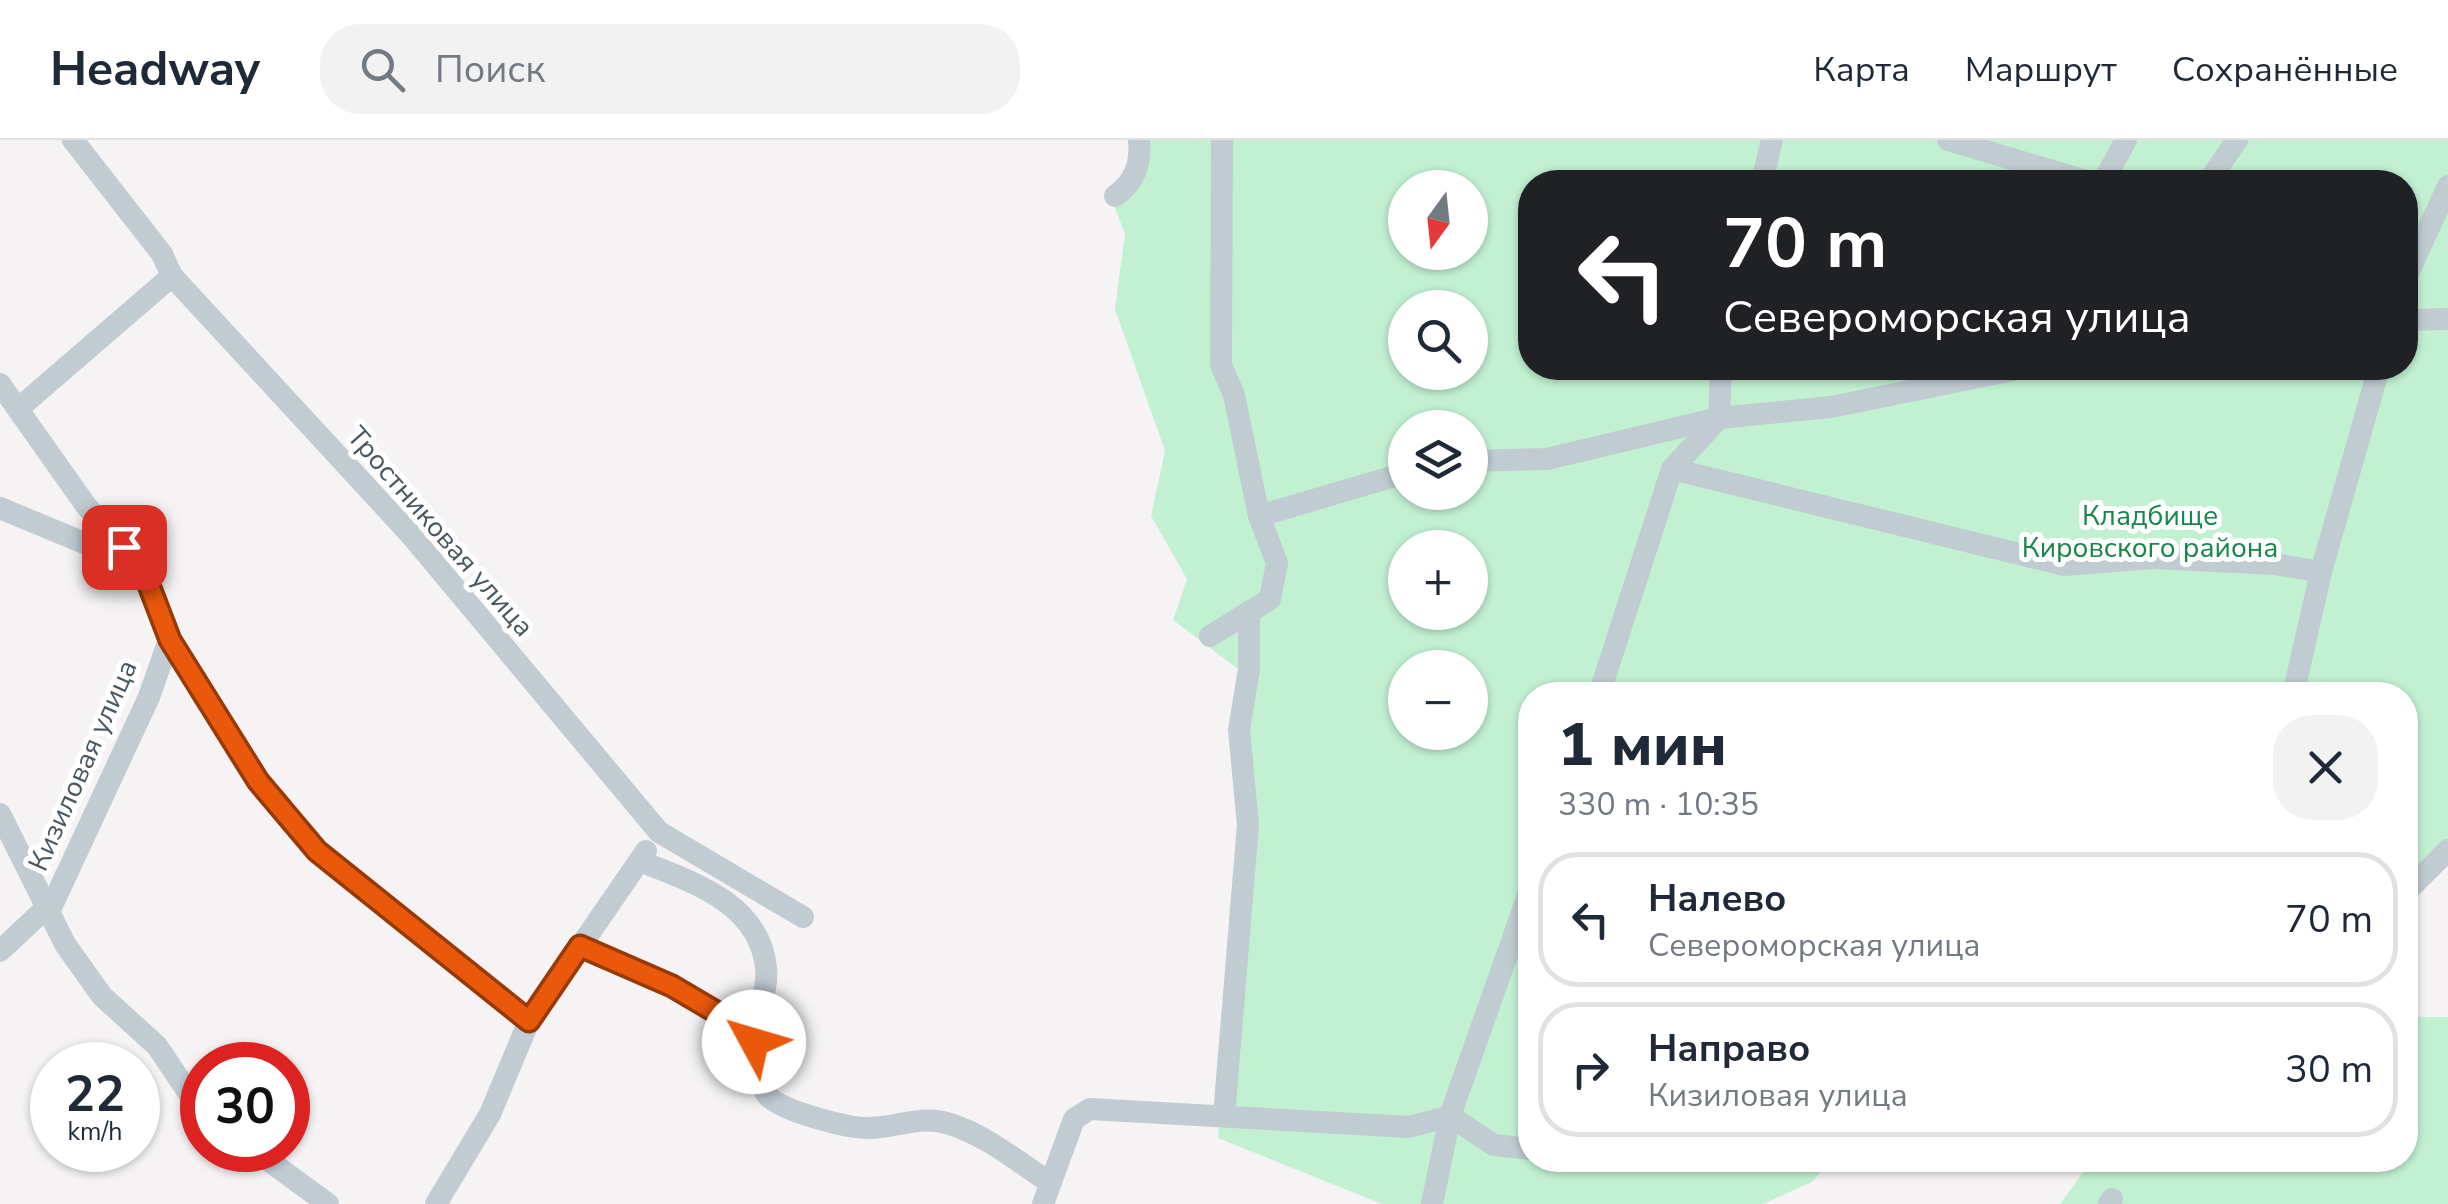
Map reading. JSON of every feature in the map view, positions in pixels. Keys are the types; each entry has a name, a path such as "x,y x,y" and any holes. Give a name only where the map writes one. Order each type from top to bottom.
{"street":[{"name":"Тростниковая улица","path":"72,140 162,254 172,276 410,534 659,832 804,917"},
{"path":"1115,196 1130,186 1140,156 1138,140"},
{"path":"1210,636 1270,599 1277,563 1259,516 1234,394 1220,365 1222,140"},
{"path":"1765,170 1772,140"},
{"path":"1948,140 2049,170"},
{"path":"2110,170 2126,140"},
{"path":"2216,170 2237,140"},
{"path":"2418,252 2448,186"},
{"path":"19,408 172,276"},
{"path":"2418,320 2448,319"},
{"path":"1603,682 1672,469 1719,418 1720,380"},
{"path":"1488,461 1547,459 1719,418 1831,407 1964,380"},
{"path":"2295,682 2321,572 2376,380"},
{"name":"Кизиловая улица","path":"0,384 87,507 142,567 170,640 258,781 317,851 529,1021"},
{"path":"1672,469 2064,565 2153,558 2275,564 2321,572"},
{"path":"1259,516 1388,478"},
{"path":"0,508 142,567"},
{"path":"1216,1117 1248,826 1239,730 1249,669 1249,612"},
{"name":"Кизиловая улица","path":"47,911 150,697 170,640"},
{"path":"0,814 47,911 102,996 156,1046 180,1081"},
{"path":"436,1204 490,1114 529,1021 659,832"},
{"path":"2418,880 2448,850"},
{"path":"639,861 732,904 746,918 767,969 755,1035 766,1093 780,1106 867,1128 925,1118 952,1124 1012,1155 1046,1193 1074,1119 1090,1110 1408,1126 1450,1116 1494,1145 1518,1147"},
{"path":"0,951 47,911"},
{"path":"1432,1204 1450,1116 1518,924"},
{"path":"580,946 672,986 755,1035"},
{"path":"284,1172 328,1204"}],"green space":[{"name":"Кладбище Кировского района","path":"1130,140 2448,140 2448,863 2418,892 2418,682 1518,682 1518,1172 1821,1172 1812,1182 1763,1204 1382,1204 1218,1138 1240,820 1242,672 1173,620 1187,579 1151,516 1165,451 1115,309 1125,234 1109,192 1126,169"},
{"path":"2418,1017 2448,1017 2448,1204 2060,1204 2083,1172 2418,1172"}],"route":[{"path":"124,547 142,567 170,640 258,781 317,851 529,1021 580,946 672,986 755,1035 754,1042"}]}
